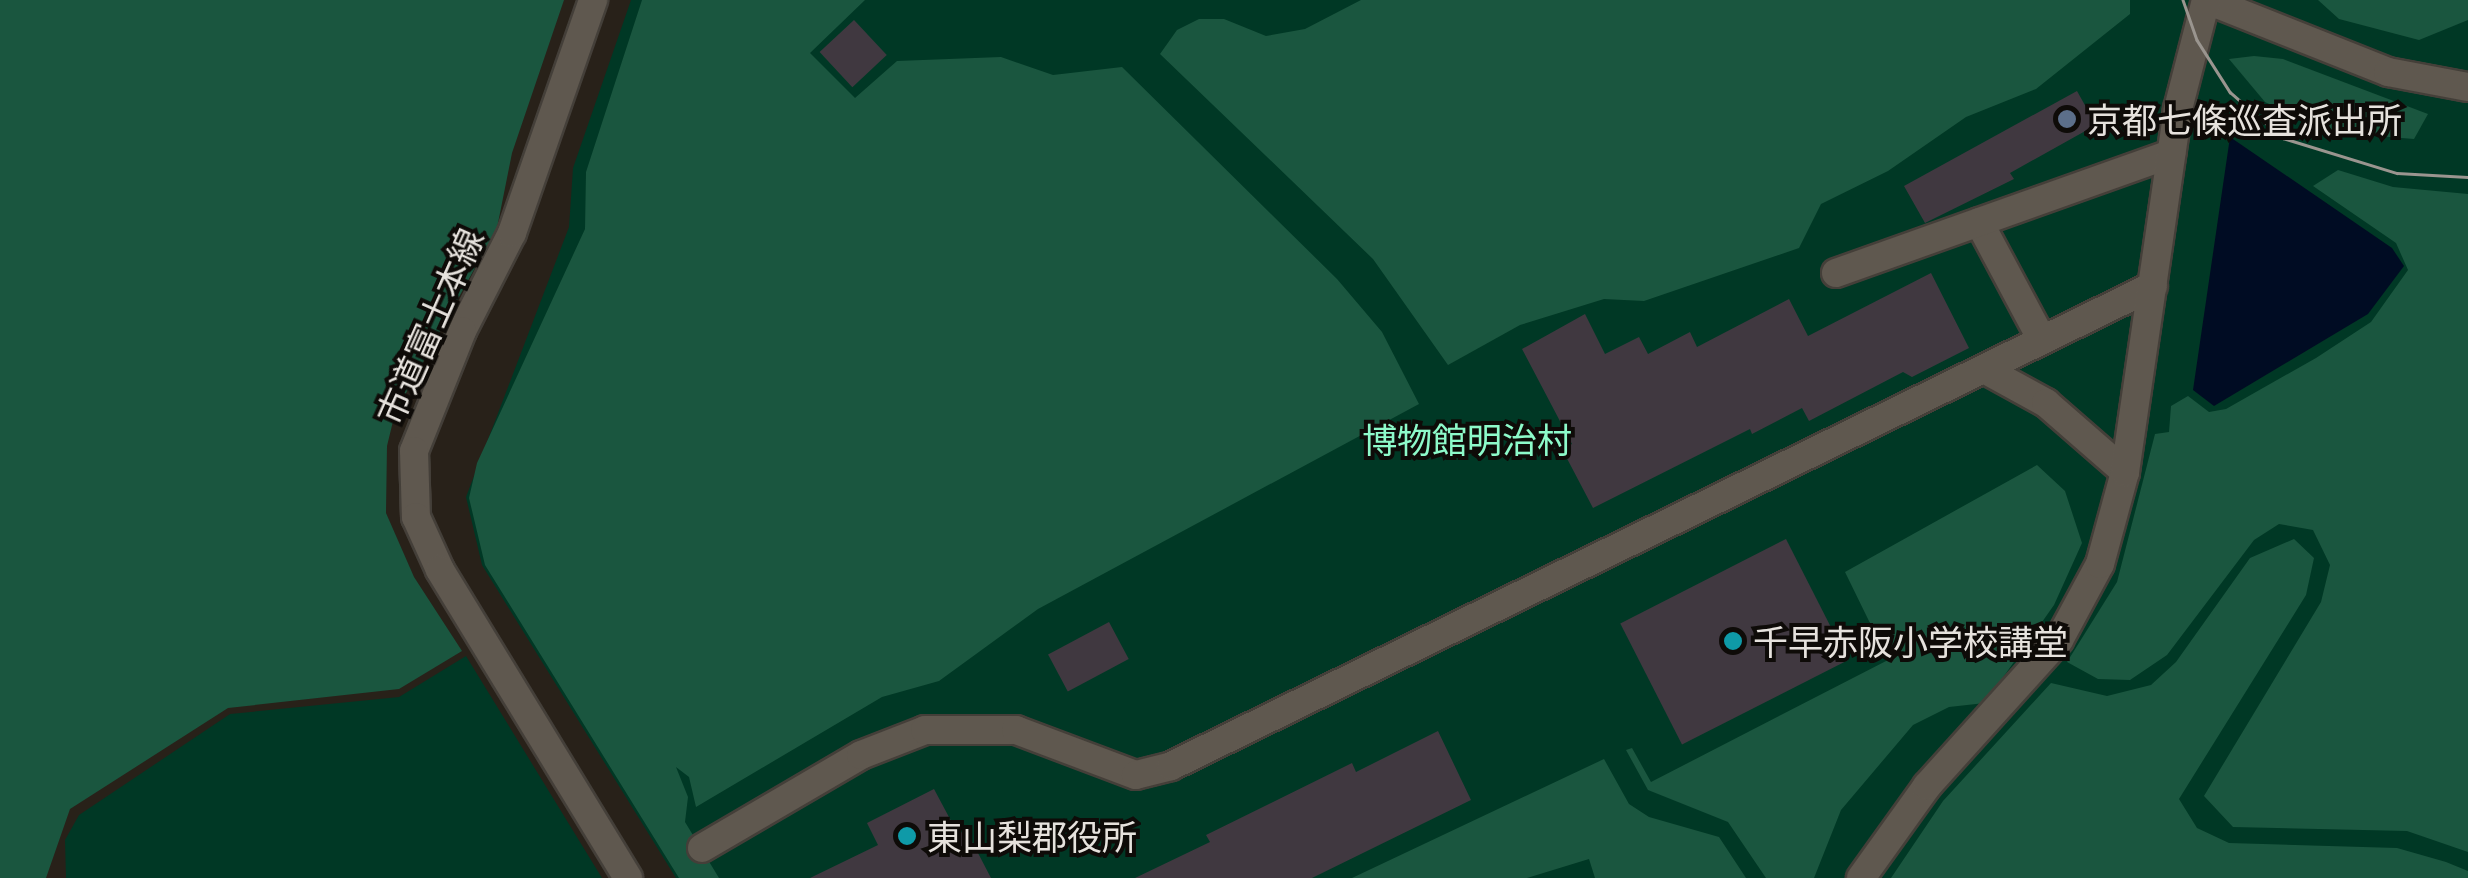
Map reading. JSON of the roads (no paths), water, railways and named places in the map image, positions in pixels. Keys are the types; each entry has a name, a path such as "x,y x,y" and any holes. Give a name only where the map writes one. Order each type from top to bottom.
{"street":[{"name":"市道富士本線","path":"593,0 512,233 462,332 414,451 416,517 440,570 628,878"},
{"path":"1861,878 1927,786 2071,622 2109,541 2125,472 2172,154 2206,0 2388,72 2468,87"},
{"path":"1836,273 2172,154"},
{"path":"1980,222 2042,340"},
{"path":"702,848 861,755 914,733 970,726 1016,730 1136,775 1171,766 1398,642 1984,370 2152,286"},
{"path":"1984,370 2046,403 2125,472"}],"water":[{"path":"2230,137 2392,248 2404,266 2368,314 2214,406 2193,390"}],"tram line":[{"path":"2183,0 2197,40 2230,92 2283,138 2397,173 2468,177"}],"place":[{"name":"京都七條巡査派出所","path":"2067,119"},
{"name":"千早赤阪小学校講堂","path":"1733,641"},
{"name":"東山梨郡役所","path":"907,836"}],"park label":[{"name":"博物館明治村","path":"1467,439"}]}
